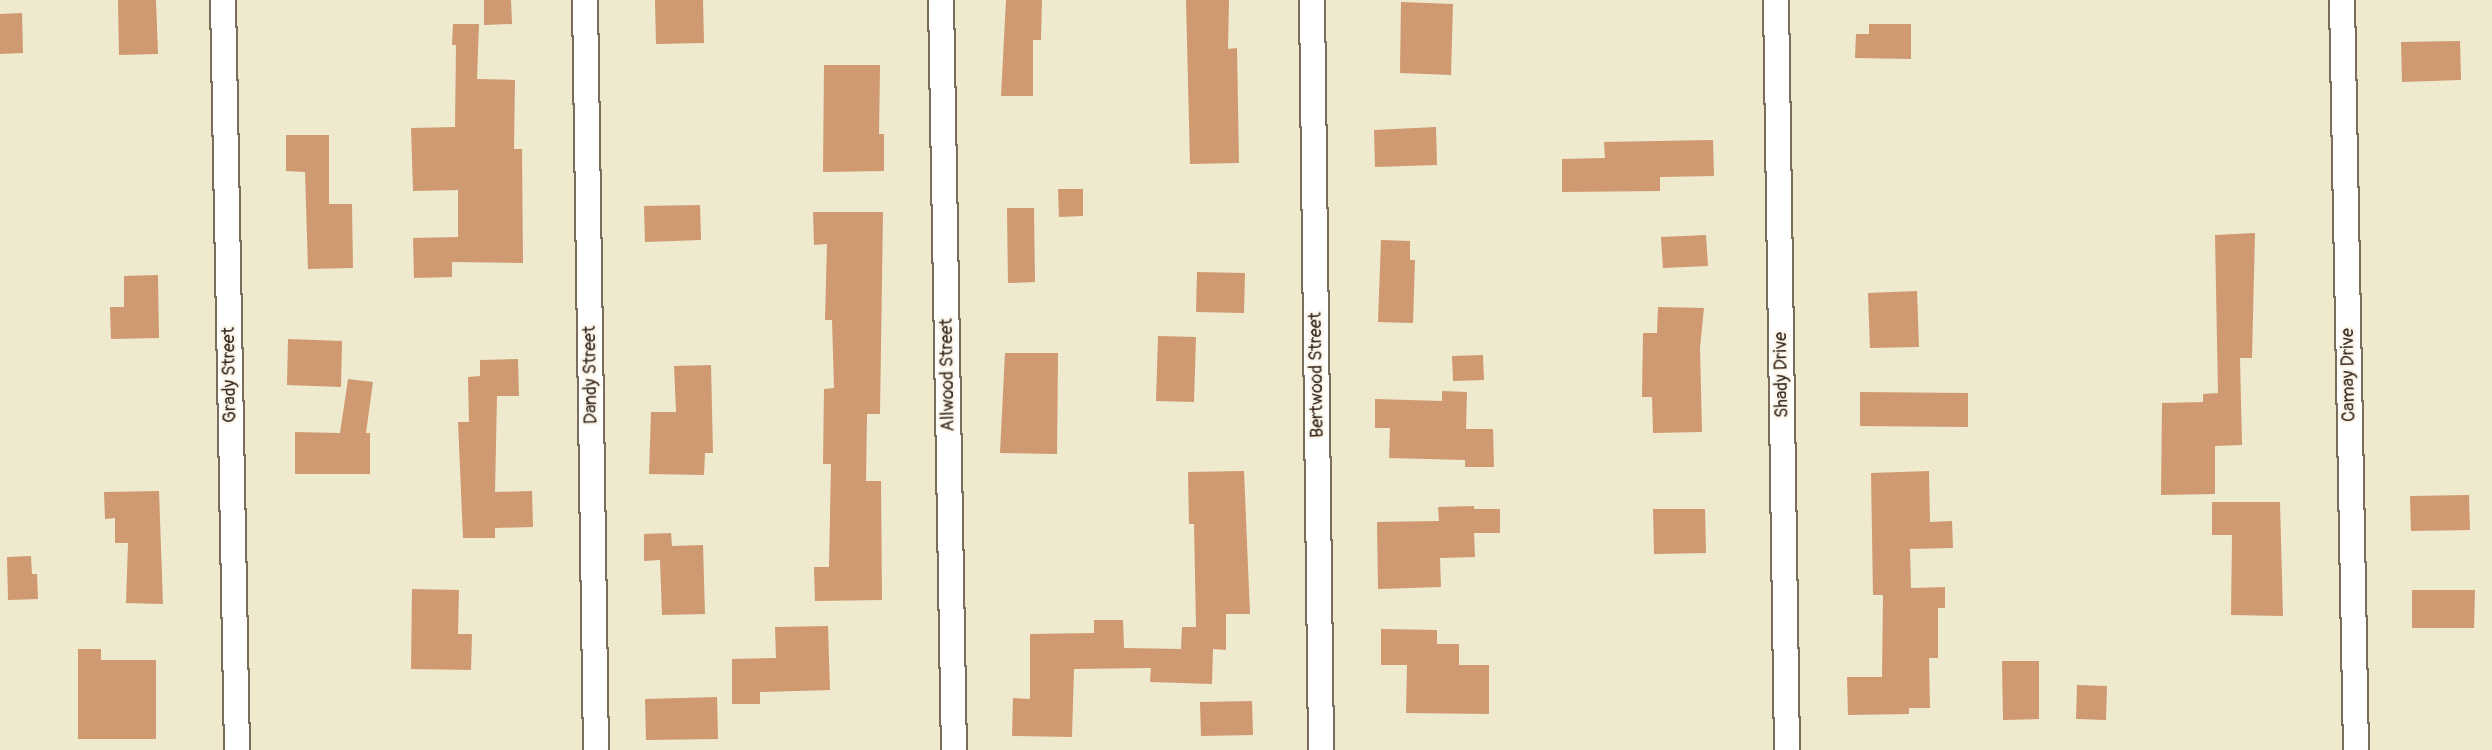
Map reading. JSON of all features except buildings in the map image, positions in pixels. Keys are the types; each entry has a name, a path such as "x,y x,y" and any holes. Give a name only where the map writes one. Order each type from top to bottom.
{"street":[{"name":"Grady Street","path":"223,0 237,750"},
{"name":"Dandy Street","path":"585,0 596,750"},
{"name":"Allwood Street","path":"941,0 954,750"},
{"name":"Bertwood Street","path":"1312,0 1321,750"},
{"name":"Shady Drive","path":"1776,0 1787,750"},
{"name":"Camay Drive","path":"2342,0 2356,750"}]}
